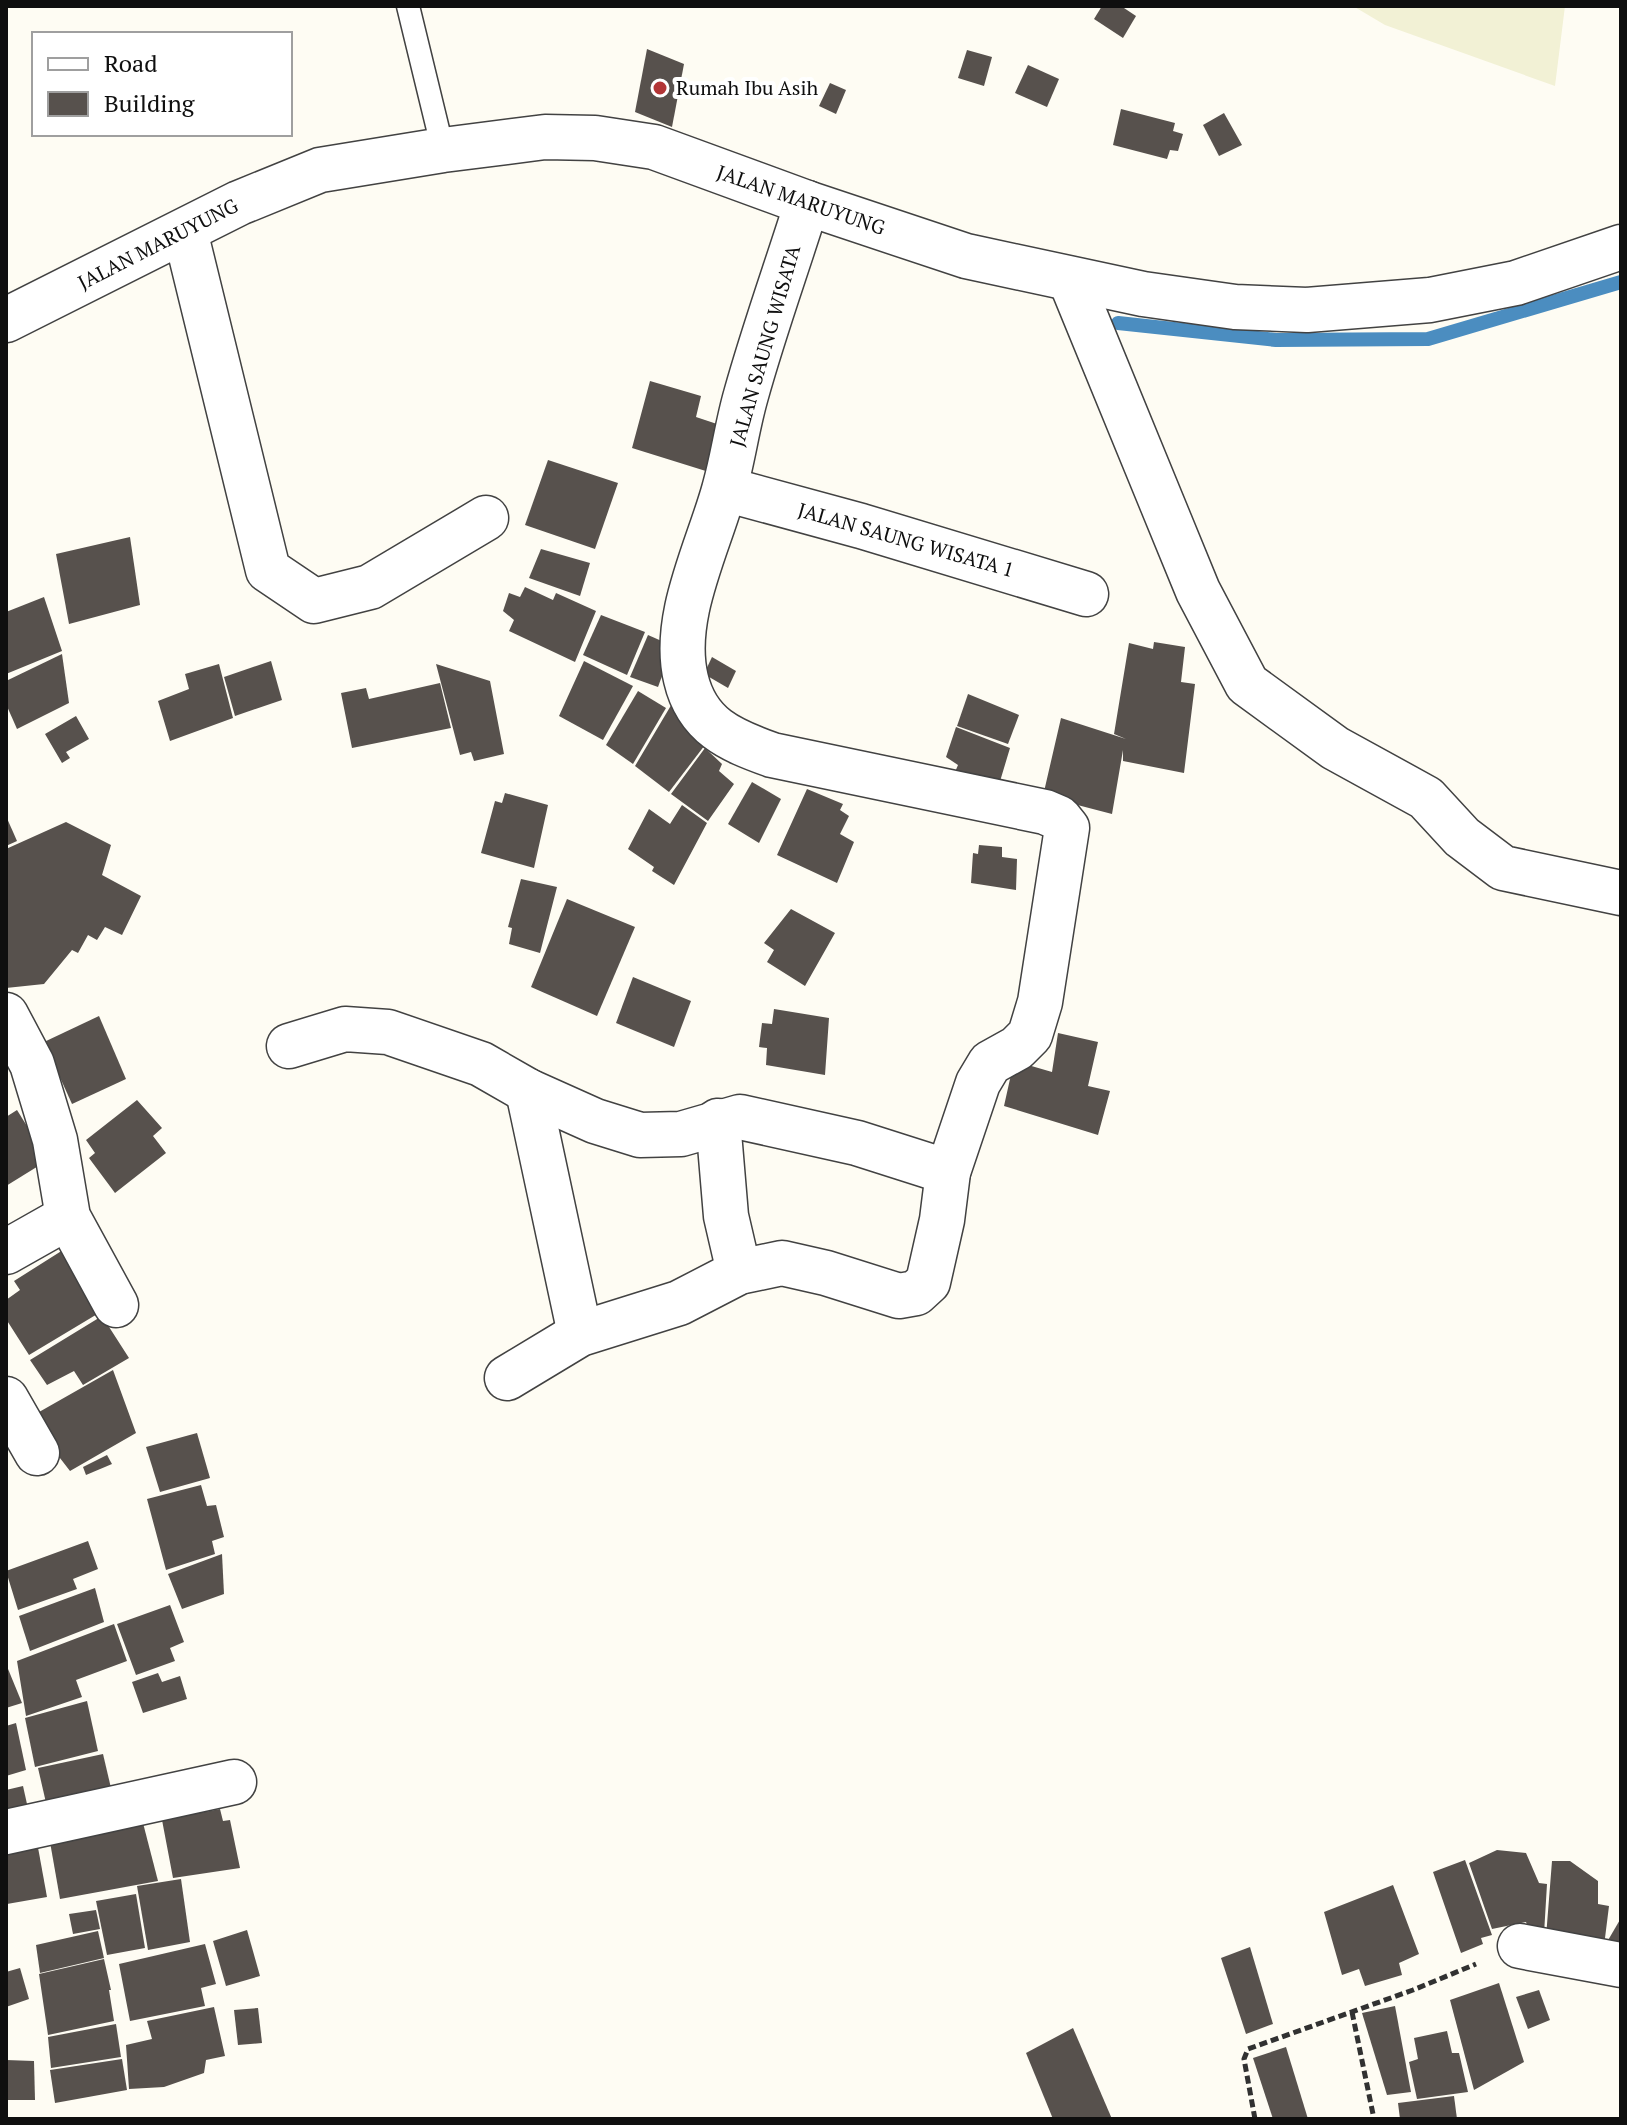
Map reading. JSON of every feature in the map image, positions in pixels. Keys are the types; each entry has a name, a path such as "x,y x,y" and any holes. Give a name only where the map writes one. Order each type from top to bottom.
{"street":[{"name":"JALAN MARUYUNG","path":"6,320 276,186 320,170 545,137 595,138 654,147 807,203 966,256 1070,279 1235,307 1307,310 1430,300 1516,283 1621,247"},
{"name":"JALAN SAUNG WISATA","path":"807,203 746,395 725,489 683,625 686,678 697,707 712,727 734,742 772,755 1045,812 1059,818 1067,828 1043,986 1030,1035 1017,1048 990,1063 978,1083 948,1172"},
{"path":"185,231 268,570 314,601 356,591 370,587 486,518"},
{"path":"1070,279 1198,591 1247,684 1335,748 1426,798 1462,837 1503,868 1621,893"},
{"name":"JALAN SAUNG WISATA 1","path":"725,489 861,526 1086,594"},
{"path":"6,1015 32,1064 55,1140 68,1217 116,1305"},
{"path":"289,1046 345,1029 388,1032 481,1064 528,1091 595,1121 640,1135 681,1134 740,1117 857,1143 948,1172 942,1220 928,1282 916,1293 899,1296 782,1263 739,1272 679,1303 580,1334 507,1378"},
{"path":"528,1091 580,1334"},
{"path":"718,1121 726,1216 739,1272"},
{"path":"6,1252 68,1217"},
{"path":"6,1399 37,1453"},
{"path":"6,1832 234,1782"},
{"path":"1520,1946 1621,1965"}],"lane":[{"path":"408,6 443,150"}],"path":[{"path":"1255,2119 1244,2059 1248,2049 1520,1946"},
{"path":"1352,2012 1374,2119"}],"green space":[{"path":"1353,6 1565,6 1555,86 1385,25"}],"building":[{"path":"1102,6 1121,6 1136,16 1123,38 1094,19"},
{"name":"Rumah Ibu Asih","path":"647,49 684,64 672,127 635,112"},
{"path":"967,50 992,57 984,86 958,78"},
{"path":"1028,65 1059,79 1047,107 1015,93"},
{"path":"830,83 846,90 836,114 819,106"},
{"path":"1121,109 1175,123 1173,131 1183,134 1178,151 1170,150 1167,159 1113,145"},
{"path":"1224,113 1242,145 1219,156 1203,125"},
{"path":"650,381 701,396 696,417 726,427 709,472 632,448"},
{"path":"548,460 618,483 595,549 525,525"},
{"path":"130,537 140,605 69,624 56,554"},
{"path":"541,549 590,563 580,596 529,578"},
{"path":"525,587 553,600 556,593 596,611 575,662 509,631 514,620 503,611 509,593 520,597"},
{"path":"44,597 62,651 6,674 6,612"},
{"path":"601,615 645,632 627,675 583,655"},
{"path":"648,635 673,646 658,687 630,677"},
{"path":"1154,642 1185,647 1181,682 1195,684 1184,773 1123,761 1123,750 1112,814 1043,796 1061,718 1126,739 1114,734 1129,643 1153,649"},
{"path":"62,654 69,703 17,729 6,704 6,681"},
{"path":"712,657 736,671 728,688 704,674"},
{"path":"271,661 282,700 235,716 224,677"},
{"path":"584,661 633,686 603,740 559,716"},
{"path":"219,664 233,718 170,741 158,701 189,689 185,674"},
{"path":"436,664 490,681 504,754 474,761 471,752 460,755"},
{"path":"440,683 451,728 352,748 341,693 366,688 369,699"},
{"path":"638,691 666,708 633,764 606,745"},
{"path":"968,694 1019,715 1008,744 957,726"},
{"path":"673,702 708,741 669,792 635,766"},
{"path":"76,716 89,739 66,752 70,758 62,763 45,734"},
{"path":"956,727 1010,748 998,788 955,772 958,765 946,757"},
{"path":"705,748 722,764 719,771 734,784 708,821 671,794"},
{"path":"752,782 781,799 759,843 728,824"},
{"path":"807,789 843,804 840,810 849,816 840,834 854,842 837,883 777,855"},
{"path":"505,793 548,805 534,868 481,853 495,801 502,803"},
{"path":"682,805 707,823 674,885 652,871 654,867 628,849 649,809 670,824"},
{"path":"6,816 17,841 6,846"},
{"path":"66,822 111,845 102,875 141,896 122,935 105,927 97,940 88,935 78,953 72,950 44,984 6,988 6,849"},
{"path":"979,845 1002,847 1002,857 1017,859 1016,890 971,883 973,853 978,854"},
{"path":"521,879 557,887 540,953 509,944 512,928 508,927"},
{"path":"567,899 635,927 597,1016 531,987"},
{"path":"791,909 835,933 805,986 767,962 774,950 764,943"},
{"path":"633,977 691,1001 674,1047 616,1023"},
{"path":"774,1009 829,1018 825,1075 766,1065 767,1048 759,1047 762,1023 772,1024"},
{"path":"99,1016 126,1079 72,1104 44,1042"},
{"path":"1058,1033 1098,1042 1088,1086 1110,1091 1098,1135 1004,1106 1014,1061 1052,1072"},
{"path":"137,1100 162,1128 153,1136 166,1153 115,1193 89,1158 95,1153 86,1140"},
{"path":"17,1110 48,1160 6,1186 6,1117"},
{"path":"63,1250 104,1310 29,1355 6,1319 6,1300 20,1290 14,1281"},
{"path":"102,1316 129,1358 83,1385 74,1371 47,1385 30,1360"},
{"path":"113,1370 136,1433 70,1471 46,1440 25,1420"},
{"path":"197,1433 210,1478 160,1492 146,1447"},
{"path":"107,1455 112,1464 86,1475 83,1467"},
{"path":"201,1485 207,1506 216,1505 224,1537 212,1541 215,1554 166,1570 147,1499"},
{"path":"88,1541 98,1569 73,1579 77,1589 18,1610 6,1571"},
{"path":"222,1554 224,1594 182,1609 168,1574"},
{"path":"95,1588 104,1622 30,1651 19,1616"},
{"path":"170,1605 184,1642 170,1648 175,1661 136,1675 117,1624"},
{"path":"114,1624 127,1661 76,1680 82,1697 26,1716 17,1661"},
{"path":"6,1664 22,1703 6,1708"},
{"path":"158,1673 162,1682 180,1676 187,1699 143,1713 132,1682"},
{"path":"87,1701 98,1751 35,1767 25,1718"},
{"path":"16,1723 26,1770 6,1776 6,1726"},
{"path":"103,1754 115,1805 50,1820 38,1768"},
{"path":"23,1786 31,1822 6,1827 6,1790"},
{"path":"220,1809 223,1821 230,1820 240,1868 173,1878 162,1820"},
{"path":"143,1823 158,1881 60,1899 50,1842"},
{"path":"37,1842 47,1897 7,1904 6,1848"},
{"path":"1497,1850 1526,1853 1539,1883 1547,1884 1544,1934 1530,1933 1526,1922 1492,1929 1469,1863"},
{"path":"1465,1860 1492,1935 1481,1938 1483,1944 1461,1953 1433,1872"},
{"path":"1552,1861 1570,1861 1598,1881 1598,1904 1609,1906 1604,1946 1546,1937"},
{"path":"181,1879 190,1942 148,1950 137,1886"},
{"path":"1393,1885 1419,1954 1399,1963 1402,1975 1365,1986 1359,1969 1342,1975 1324,1912"},
{"path":"136,1894 145,1948 107,1955 96,1901"},
{"path":"96,1910 100,1929 73,1934 69,1914"},
{"path":"1621,1918 1621,1951 1607,1942"},
{"path":"247,1930 260,1976 226,1986 213,1941"},
{"path":"98,1931 104,1958 40,1973 36,1945"},
{"path":"205,1944 216,1984 201,1988 205,2006 130,2021 119,1964"},
{"path":"1250,1947 1273,2024 1246,2034 1221,1958"},
{"path":"104,1959 114,2021 48,2035 39,1974"},
{"path":"20,1968 29,1999 6,2007 6,1972"},
{"path":"1499,1983 1524,2062 1474,2090 1450,2000"},
{"path":"1539,1990 1550,2020 1528,2029 1516,1997"},
{"path":"1395,2006 1411,2092 1387,2095 1362,2013"},
{"path":"214,2007 225,2056 206,2060 204,2073 164,2087 129,2089 126,2045 152,2039 147,2021"},
{"path":"258,2008 262,2043 238,2045 234,2010"},
{"path":"116,2024 121,2057 51,2068 48,2037"},
{"path":"1073,2028 1112,2119 1053,2119 1026,2053"},
{"path":"1447,2031 1452,2053 1459,2053 1468,2092 1417,2099 1409,2062 1418,2059 1414,2038"},
{"path":"1286,2047 1308,2119 1273,2119 1253,2058"},
{"path":"122,2059 127,2090 55,2103 50,2070"},
{"path":"6,2060 34,2061 35,2100 6,2100"},
{"path":"1454,2096 1457,2119 1400,2119 1398,2103"}],"waterway":[{"path":"1118,323 1276,340 1428,339 1621,282"}],"place":[{"name":"Rumah Ibu Asih","path":"660,88"}]}
